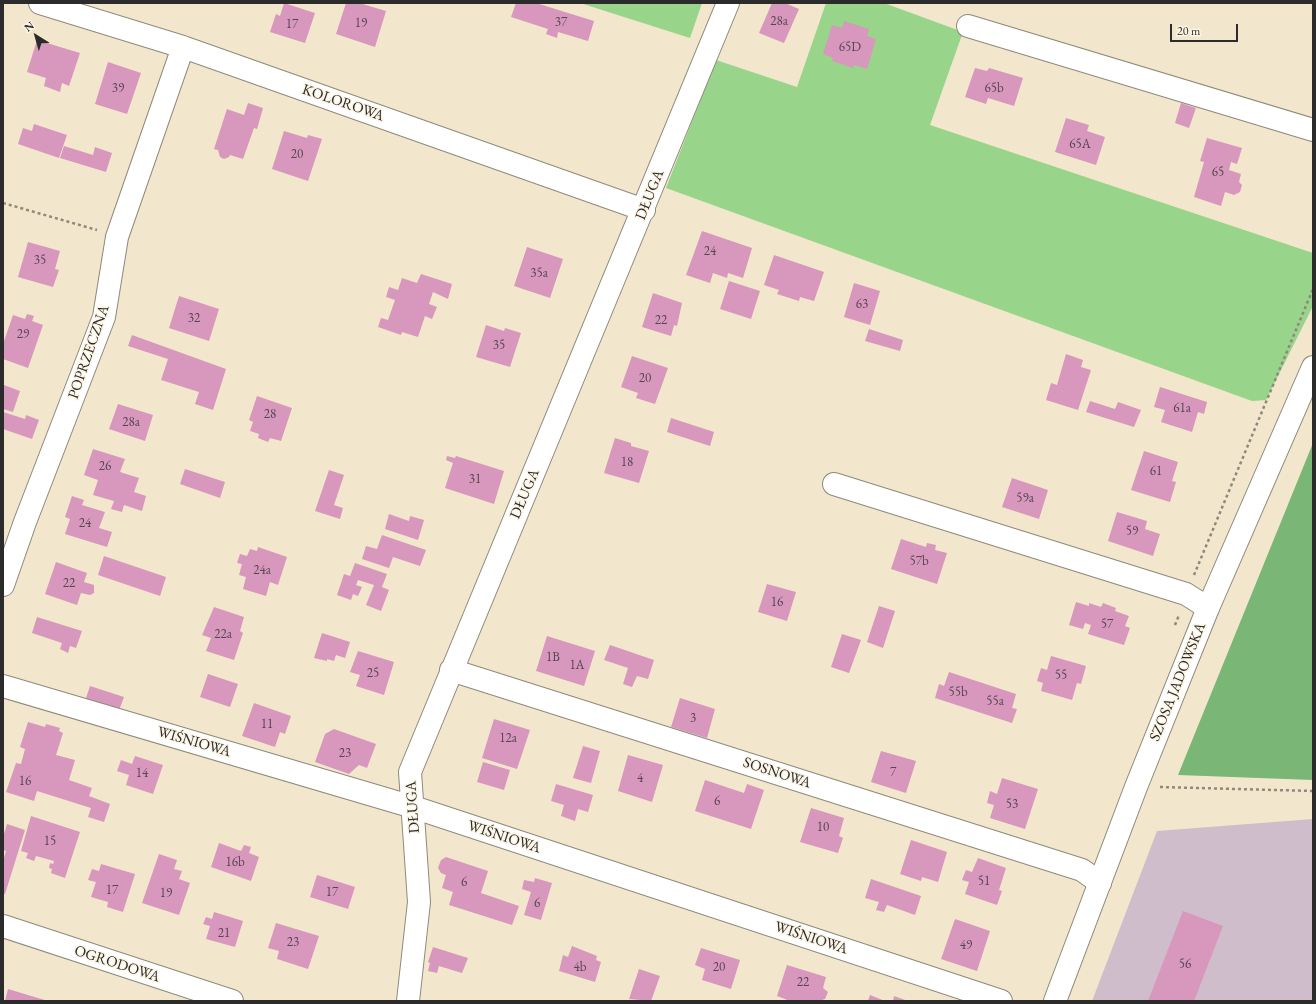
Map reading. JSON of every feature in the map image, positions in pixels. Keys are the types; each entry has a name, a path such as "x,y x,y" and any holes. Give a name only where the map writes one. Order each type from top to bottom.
{"street":[{"name":"KOLOROWA","path":"40,3 183,47 644,210"},
{"name":"DŁUGA","path":"408,1001 419,902 410,772 451,670 644,210 728,3"},
{"path":"968,26 1313,130"},
{"name":"POPRZECZNA","path":"3,585 25,522 104,317 117,236 183,47"},
{"name":"SZOSA JADOWSKA","path":"1055,1001 1136,787 1208,608 1313,367"},
{"path":"834,484 1186,594 1208,608"},
{"name":"SOSNOWA","path":"451,670 1082,870 1100,883"},
{"name":"WIŚNIOWA","path":"3,686 413,807 1000,1001"},
{"name":"OGRODOWA","path":"3,926 232,1001"}],"path":[{"path":"3,203 117,236"},
{"path":"1136,787 1313,791"}],"shaded area":[{"path":"1313,819 1313,1001 1092,1001 1157,831"}],"green space":[{"path":"580,3 702,3 690,38"},
{"path":"826,3 884,3 963,32 930,125 1313,253 1313,306 1266,400 1252,401 666,188 716,60 797,87"},
{"path":"1313,443 1313,780 1178,775"}],"building":[{"path":"284,3 315,13 305,43 270,32 276,14 280,16"},
{"path":"346,3 359,3 386,11 375,47 336,34"},
{"path":"516,3 536,3 594,21 588,41 558,32 557,38 546,34 548,29 511,17"},
{"path":"772,3 785,3 799,9 784,43 759,33"},
{"path":"844,21 869,29 867,36 876,39 867,69 854,65 853,68 832,61 833,58 823,54 832,25 842,28"},
{"path":"37,40 80,53 69,86 62,83 60,92 44,86 46,78 27,72"},
{"path":"108,62 141,73 127,114 95,104"},
{"path":"975,68 987,71 989,68 1023,78 1014,106 988,98 986,104 965,97"},
{"path":"248,103 263,108 257,129 254,128 243,159 230,155 224,159 220,157 218,150 214,149 227,109 244,115"},
{"path":"1181,103 1196,108 1189,128 1175,123"},
{"path":"1066,118 1089,125 1087,131 1105,137 1096,165 1055,152"},
{"path":"34,124 67,135 59,158 18,144 23,128 32,131"},
{"path":"284,131 307,138 308,135 322,139 308,181 272,169"},
{"path":"1207,138 1242,148 1237,164 1231,162 1229,170 1241,174 1239,182 1242,185 1240,192 1234,195 1225,192 1221,206 1194,197 1204,162 1200,161"},
{"path":"64,146 93,155 95,147 112,153 106,172 60,158"},
{"path":"702,231 752,248 743,278 728,273 727,278 713,273 710,283 686,275"},
{"path":"28,242 60,251 55,269 59,270 53,287 18,277"},
{"path":"527,247 563,259 550,298 514,286"},
{"path":"774,255 824,272 814,301 800,297 799,301 777,294 779,290 764,285"},
{"path":"421,274 452,284 448,299 433,292 429,304 437,307 432,319 425,316 418,337 402,332 401,335 378,327 381,318 388,320 395,300 386,297 389,287 398,290 402,278 417,283"},
{"path":"729,281 760,291 751,319 720,309"},
{"path":"854,283 880,291 870,325 844,317"},
{"path":"653,293 682,303 677,326 674,325 671,336 642,327"},
{"path":"179,296 219,309 209,341 169,328"},
{"path":"27,314 34,316 32,321 43,325 28,368 3,359 3,344 13,315 25,319"},
{"path":"486,325 504,331 505,328 521,333 510,367 476,357"},
{"path":"869,329 903,340 900,351 865,341"},
{"path":"132,335 226,369 213,410 195,404 199,392 161,380 168,359 128,346"},
{"path":"1066,354 1083,360 1081,367 1091,370 1078,410 1046,400 1051,383 1057,385"},
{"path":"632,356 668,368 655,404 636,398 638,393 621,387"},
{"path":"4,385 20,391 13,412 3,409"},
{"path":"1160,387 1207,402 1204,414 1198,412 1192,432 1161,422 1165,410 1154,407"},
{"path":"257,396 292,408 281,441 270,438 268,442 258,438 259,434 250,431 253,422 249,420"},
{"path":"1090,401 1115,409 1118,402 1141,410 1134,427 1086,412"},
{"path":"118,404 153,415 145,441 109,429"},
{"path":"3,412 25,419 26,415 39,420 32,439 3,429"},
{"path":"671,418 714,432 710,446 667,432"},
{"path":"615,438 631,443 631,446 649,451 639,483 604,473"},
{"path":"93,449 125,459 120,472 139,478 134,492 146,496 142,511 124,505 122,512 111,509 114,501 93,495 98,480 84,475"},
{"path":"1144,451 1178,462 1172,481 1176,482 1170,502 1131,490"},
{"path":"447,456 455,458 456,456 504,471 494,504 445,488 453,463 446,460"},
{"path":"185,469 225,482 220,498 180,484"},
{"path":"329,470 344,475 334,505 343,508 340,519 315,511"},
{"path":"1012,478 1048,490 1039,519 1002,507"},
{"path":"72,496 84,500 82,505 105,512 99,528 112,532 107,547 65,534 70,519 65,517"},
{"path":"1117,512 1147,521 1145,529 1160,534 1153,556 1108,541"},
{"path":"389,514 409,521 410,516 424,520 418,540 385,529"},
{"path":"382,535 426,550 420,566 393,557 389,568 362,559 366,546 377,549"},
{"path":"901,539 926,547 927,543 936,545 935,550 947,553 937,584 891,569"},
{"path":"258,547 287,557 278,585 270,582 266,596 243,589 246,577 239,575 242,564 237,563 240,554 247,556 250,549 257,551"},
{"path":"104,556 166,577 160,596 98,575"},
{"path":"56,562 87,573 84,582 94,585 94,593 90,595 81,593 77,605 45,594"},
{"path":"355,563 387,574 382,587 389,590 381,611 366,605 374,585 358,580 356,585 362,587 358,596 353,594 351,600 337,595 344,574 350,576"},
{"path":"767,584 796,592 787,621 758,612"},
{"path":"1076,602 1089,606 1089,603 1101,607 1103,603 1116,608 1115,611 1129,616 1125,626 1130,628 1124,645 1088,634 1091,625 1085,623 1083,629 1069,625"},
{"path":"879,606 895,611 883,648 867,642"},
{"path":"214,607 244,617 240,631 243,633 234,660 206,651 211,638 202,635"},
{"path":"37,617 82,631 76,648 70,646 68,653 60,649 62,643 32,633"},
{"path":"322,633 350,642 345,658 336,655 334,661 327,659 327,661 314,658"},
{"path":"842,634 861,640 849,673 831,667"},
{"path":"547,636 595,651 584,686 536,671"},
{"path":"610,645 654,660 648,679 637,676 632,687 623,684 628,668 604,660"},
{"path":"358,651 394,662 384,695 356,686 360,675 350,672"},
{"path":"1051,656 1086,666 1081,684 1077,683 1072,700 1041,691 1043,683 1037,681 1041,668 1047,670"},
{"path":"949,672 1016,694 1012,708 1017,709 1012,723 935,698 939,684 944,686"},
{"path":"208,674 238,684 230,707 200,697"},
{"path":"90,686 124,697 118,713 85,701"},
{"path":"680,698 715,709 707,738 671,727"},
{"path":"254,703 291,716 285,734 280,732 275,747 242,736"},
{"path":"494,719 530,730 517,769 482,758"},
{"path":"28,722 45,727 46,724 60,728 59,731 63,733 56,755 75,760 69,780 92,788 89,796 110,804 104,822 88,817 91,808 37,791 34,801 6,792 16,763 21,764 25,749 20,747"},
{"path":"334,729 376,744 367,768 359,765 349,774 315,762 325,734"},
{"path":"583,746 600,751 591,783 573,778"},
{"path":"881,751 916,761 906,793 871,782"},
{"path":"628,755 663,765 652,802 618,791"},
{"path":"135,756 163,765 153,794 126,785 129,775 117,771 121,760 132,764"},
{"path":"483,762 510,770 504,790 477,782"},
{"path":"1002,778 1038,789 1025,829 990,818 994,805 987,803 990,791 997,794"},
{"path":"705,780 744,793 747,784 764,790 751,829 695,811"},
{"path":"556,784 593,795 588,812 578,809 575,821 561,816 564,805 551,801"},
{"path":"811,808 844,818 839,836 843,838 838,853 800,842"},
{"path":"31,816 80,832 65,878 51,873 52,869 49,868 50,863 53,864 54,861 36,856 34,861 26,858 28,853 21,851"},
{"path":"7,824 25,830 5,894 3,893 3,861 6,851 3,850 3,837"},
{"path":"911,840 947,852 938,882 922,877 921,881 900,874"},
{"path":"219,843 241,851 244,845 251,847 249,853 259,857 251,881 211,867"},
{"path":"159,854 177,860 174,869 182,871 179,879 190,883 179,915 142,903"},
{"path":"446,857 488,871 481,893 519,906 512,925 449,905 453,892 442,888 446,875 441,873 438,868 441,860"},
{"path":"978,858 1006,868 999,890 1002,891 997,905 965,894 969,882 962,880 966,870 972,872"},
{"path":"101,864 135,874 123,912 107,907 108,902 91,897 96,882 88,880 92,869 99,871"},
{"path":"317,875 355,887 348,909 310,897"},
{"path":"535,878 552,883 541,920 524,915 531,892 522,889 524,880 534,882"},
{"path":"871,879 921,896 915,915 887,905 884,912 876,910 879,902 865,898"},
{"path":"1183,911 1223,926 1194,1001 1148,1001"},
{"path":"214,912 243,921 235,947 206,939 210,926 203,924 206,917 212,919"},
{"path":"955,919 990,931 977,971 941,959"},
{"path":"276,923 319,936 308,969 277,959 279,951 268,948"},
{"path":"572,946 597,956 596,960 601,962 595,982 559,971 563,955 568,957"},
{"path":"433,947 468,958 462,973 439,966 437,973 428,971 430,963 428,962"},
{"path":"701,948 740,960 731,989 702,980 705,969 695,965"},
{"path":"787,965 826,977 823,988 828,992 825,999 819,1001 790,1001 777,996"},
{"path":"639,969 660,976 651,1001 629,999"},
{"path":"8,989 48,1001 5,1001"},
{"path":"870,995 885,1001 868,1001"},
{"path":"894,996 908,1001 893,1001"}]}
